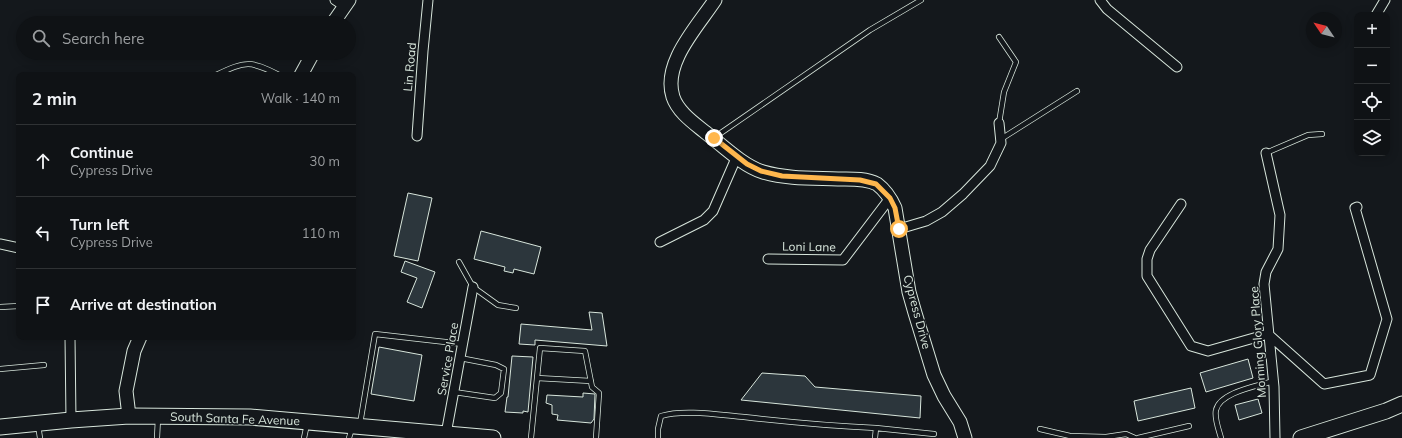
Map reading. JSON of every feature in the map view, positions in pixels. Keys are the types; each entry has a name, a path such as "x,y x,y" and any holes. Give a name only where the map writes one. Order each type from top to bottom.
{"main road":[{"path":"1301,438 1386,411 1402,404"},
{"name":"South Santa Fe Avenue","path":"0,427 39,431 71,420 129,416 250,417 308,422 354,430 411,435 446,434 493,438"}],"street":[{"name":"Lin Road","path":"417,136 428,0"},
{"name":"Cypress Drive","path":"715,0 681,49 675,63 671,81 673,97 678,106 691,121 747,164 761,171 782,176 860,180 876,184 890,198 895,208 909,292 937,382 960,422 965,438"},
{"path":"1100,0 1107,9 1176,67"},
{"path":"1378,12 1385,0"},
{"path":"336,16 343,2"},
{"path":"303,72 309,60"},
{"path":"899,229 926,221 942,212 963,194 990,166 1001,143 999,123"},
{"name":"Morning Glory Place","path":"1266,153 1280,215 1278,249 1266,272 1264,284 1273,381 1275,438"},
{"path":"660,242 704,220 713,210 737,156"},
{"name":"Loni Lane","path":"768,259 843,260 890,198"},
{"path":"1180,204 1150,250 1147,259 1147,276 1191,346 1208,351 1268,334 1324,384 1370,375 1387,319 1355,208 1357,207"},
{"path":"0,244 16,247"},
{"name":"Service Place","path":"446,434 473,287"},
{"path":"70,340 71,420"},
{"path":"129,416 126,391 134,351 139,340"}],"lane":[{"path":"714,138 870,30 920,0"},
{"path":"999,37 1016,62 1004,92 999,123"},
{"path":"224,72 244,64 256,64 273,72"},
{"path":"1001,139 1077,91"},
{"path":"1266,153 1308,135 1322,134"},
{"path":"459,262 473,287 498,305 516,308"},
{"path":"0,307 16,306"},
{"path":"354,430 375,334 463,344"},
{"path":"530,438 540,348 585,351 592,387 599,393 596,438"},
{"path":"454,392 496,398 501,393 504,369 496,365 460,358"},
{"path":"0,369 44,365"},
{"path":"537,378 591,381"},
{"path":"1221,438 1215,412 1219,403 1227,396 1273,381"},
{"path":"658,438 658,428 661,416 670,413 711,414 842,427 876,428 934,434"},
{"path":"157,438 158,417"},
{"path":"304,438 308,422"},
{"path":"1138,438 1189,426"},
{"path":"875,438 876,428"},
{"path":"1040,429 1070,436 1106,437 1126,434 1135,438"}],"building":[{"path":"408,193 432,198 418,261 394,256"},
{"path":"481,231 541,247 534,274 514,269 513,273 504,271 505,267 474,259"},
{"path":"405,261 435,272 422,308 407,302 417,278 401,272"},
{"path":"589,312 602,313 607,346 535,340 535,345 519,344 521,324 592,330"},
{"path":"379,347 422,355 414,401 371,394"},
{"path":"512,356 533,357 528,412 505,412"},
{"path":"1248,359 1253,378 1206,392 1200,373"},
{"path":"762,373 805,376 815,387 921,396 920,418 741,400"},
{"path":"1191,388 1195,408 1138,421 1134,401"},
{"path":"583,393 595,394 594,419 591,423 557,420 558,415 552,414 552,405 546,403 547,395 583,397"},
{"path":"1258,399 1262,413 1239,420 1235,405"}],"route":[{"path":"714,138 747,164 761,171 782,176 860,180 876,184 890,198 895,208 899,229"}]}
